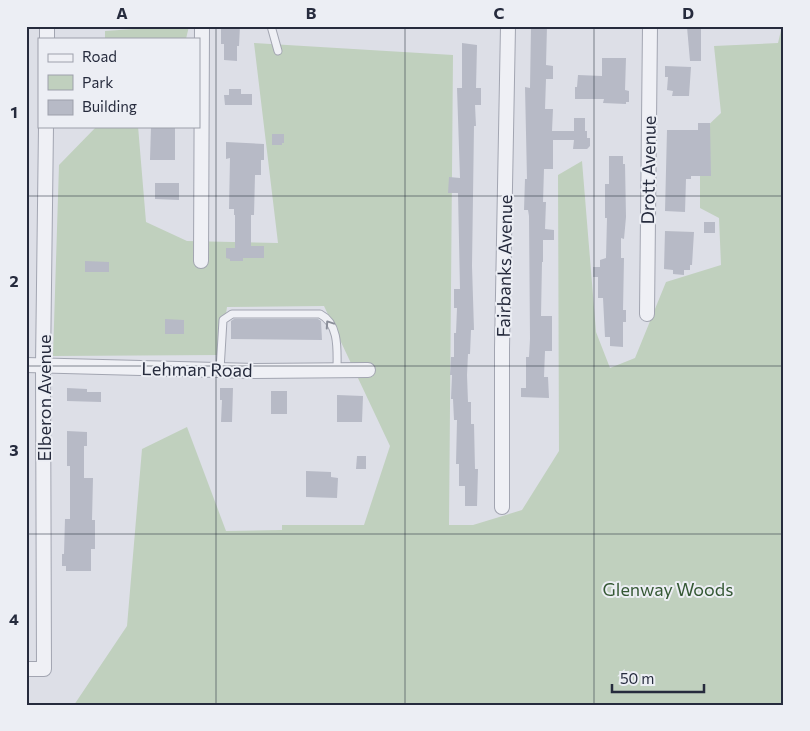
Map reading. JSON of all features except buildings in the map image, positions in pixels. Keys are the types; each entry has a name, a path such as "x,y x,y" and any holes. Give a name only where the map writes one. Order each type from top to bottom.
{"street":[{"path":"201,261 202,26"},
{"name":"Fairbanks Avenue","path":"502,507 502,348 508,26"},
{"name":"Drott Avenue","path":"647,314 650,26"},
{"name":"Elberon Avenue","path":"26,669 44,669 43,365 46,128"},
{"name":"Lehman Road","path":"26,365 220,370 368,370"}],"lane":[{"path":"271,26 278,51"},
{"path":"220,370 223,320 232,314 320,314 326,317 331,324 337,340 337,370"}],"green space":[{"path":"189,26 186,38 105,38 105,31"},
{"name":"Glenway Woods","path":"782,26 784,26 784,705 74,705 127,626 142,449 187,427 226,531 282,530 282,525 364,525 390,446 324,306 227,307 220,355 53,356 59,165 95,128 138,128 146,222 187,241 278,243 254,43 453,55 449,525 473,525 522,510 559,451 558,175 582,161 596,332 610,368 635,358 666,282 721,265 719,218 700,208 700,133 721,113 714,46 778,43"}]}
